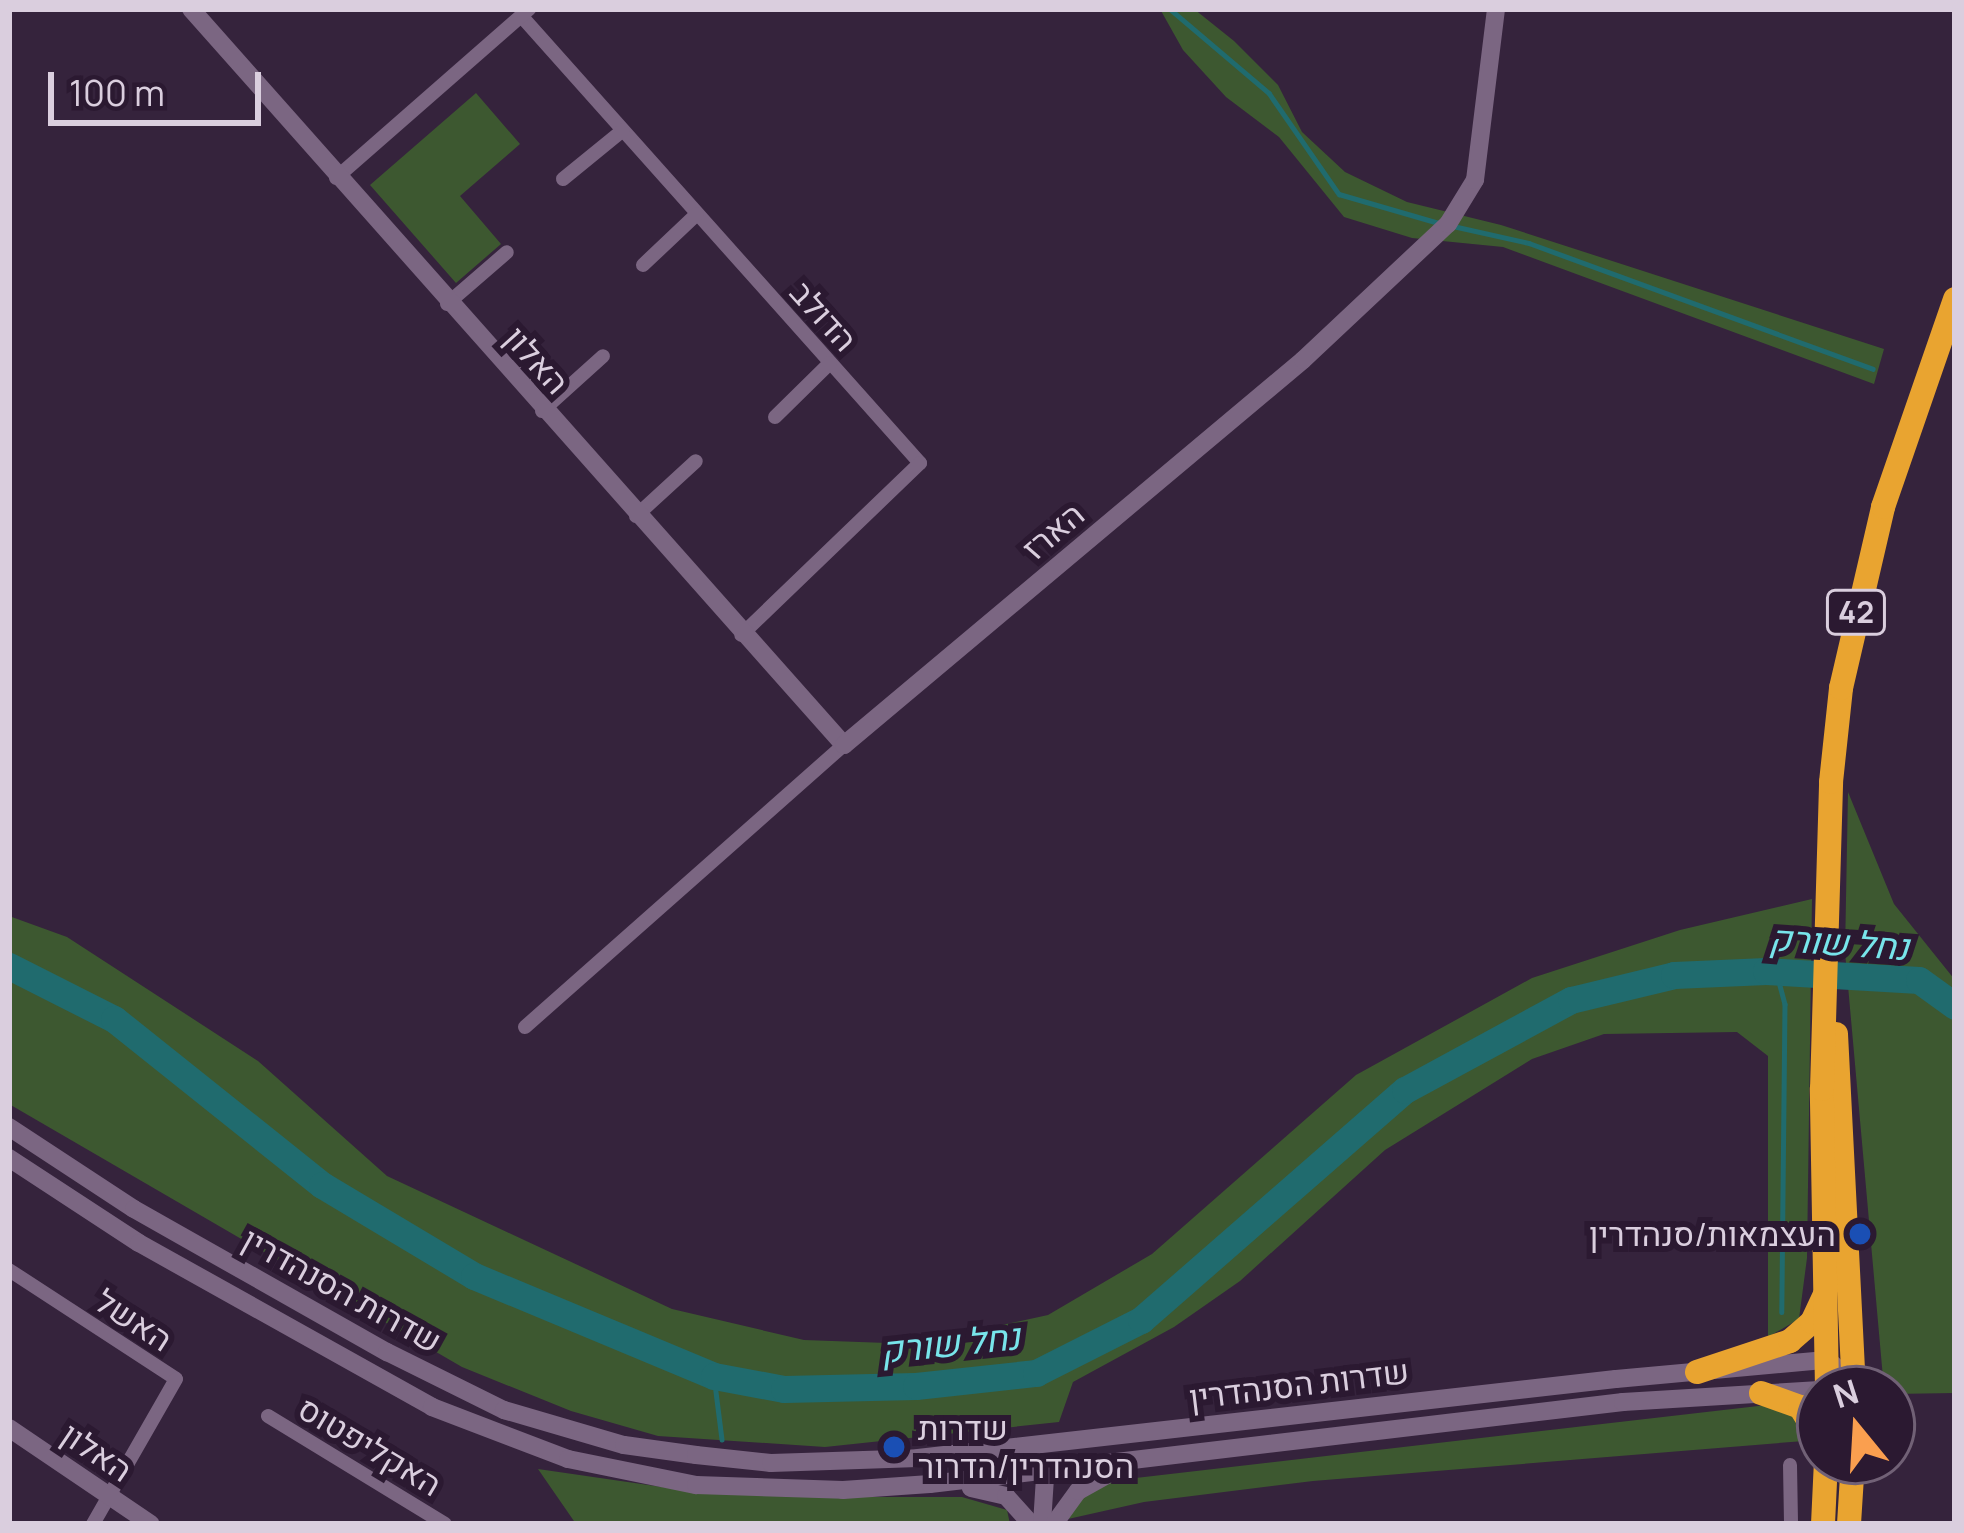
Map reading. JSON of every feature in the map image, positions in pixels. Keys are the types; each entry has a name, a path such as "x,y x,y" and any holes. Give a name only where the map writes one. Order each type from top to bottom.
{"highway":[{"name":"42","path":"1826,1365 1822,1089 1829,985 1831,782 1841,688 1883,507 1955,299"},
{"name":"42","path":"1829,985 1841,1069 1853,1365"},
{"path":"1697,1372 1790,1341 1812,1322 1828,1288"},
{"path":"1761,1393 1796,1406"},
{"path":"1823,1524 1825,1485"},
{"path":"1850,1524 1851,1485"}],"main road":[{"name":"האלון","path":"191,9 542,411 844,746"},
{"name":"הארז","path":"844,746 1303,360 1454,217 1475,180 1496,9"},
{"name":"שדרות הסנהדרין","path":"9,1127 134,1209 387,1352 504,1410 624,1445 771,1463 837,1464 1826,1360"},
{"name":"שדרות הסנהדרין","path":"9,1159 139,1243 432,1407 529,1445 628,1474 727,1488 842,1490 1046,1474 1623,1402 1796,1391"},
{"path":"1826,1360 1832,1365"},
{"name":"האלון","path":"9,1428 151,1524"},
{"path":"1042,1524 1047,1445"},
{"path":"1054,1524 1069,1499 1090,1482 1155,1459"},
{"path":"930,1484 993,1490 1016,1503 1031,1524"}],"street":[{"path":"336,178 527,14"},
{"name":"הדולב","path":"527,14 623,130 920,463 741,635"},
{"path":"563,179 623,130"},
{"path":"643,265 698,214"},
{"path":"448,304 506,252"},
{"path":"542,411 603,356"},
{"path":"775,417 830,363"},
{"path":"636,516 696,461"},
{"name":"הארז","path":"524,1027 844,746"},
{"name":"האשל","path":"9,1270 176,1379 110,1498"},
{"name":"האקליפטוס","path":"268,1416 445,1524"},
{"path":"1790,1465 1791,1524"},
{"path":"94,1524 110,1498"}],"green space":[{"path":"1160,9 1194,9 1234,41 1278,85 1302,132 1345,172 1407,202 1501,225 1884,349 1874,384 1503,247 1412,238 1344,217 1279,137 1226,97 1183,50"},
{"path":"476,93 520,144 460,196 501,244 456,283 370,185"},
{"path":"1848,792 1894,904 1955,980 1955,1393 1916,1394 1916,1365 1882,1365 1845,952"},
{"path":"1812,899 1807,1258 1799,1319 1768,1337 1768,1056 1737,1032 1604,1034 1532,1059 1385,1150 1240,1281 1174,1327 1073,1382 1059,1422 825,1447 658,1436 571,1411 462,1367 9,1104 9,916 67,937 258,1061 387,1176 672,1309 804,1340 915,1344 1048,1315 1152,1254 1356,1075 1532,978 1680,930"},
{"path":"1767,1405 1796,1417 1796,1442 1313,1481 1144,1502 1068,1519 1069,1507 1101,1482"},
{"path":"538,1469 669,1488 817,1497 962,1497 1007,1510 1010,1524 576,1524"}],"waterway":[{"path":"1170,9 1269,93 1339,194 1442,224"},
{"path":"1453,226 1529,243 1873,369"},
{"name":"נחל שורק","path":"9,966 114,1019 322,1185 474,1276 714,1376 784,1389 916,1386 1036,1373 1141,1320 1405,1090 1571,1000 1674,975 1766,971 1919,980 1955,1006"},
{"path":"1766,971 1778,978 1785,1004 1782,1312"},
{"path":"714,1376 722,1439"}],"place":[{"name":"העצמאות/סנהדרין","path":"1860,1234"},
{"name":"שדרות הסנהדרין/הדרור","path":"894,1447"}]}
